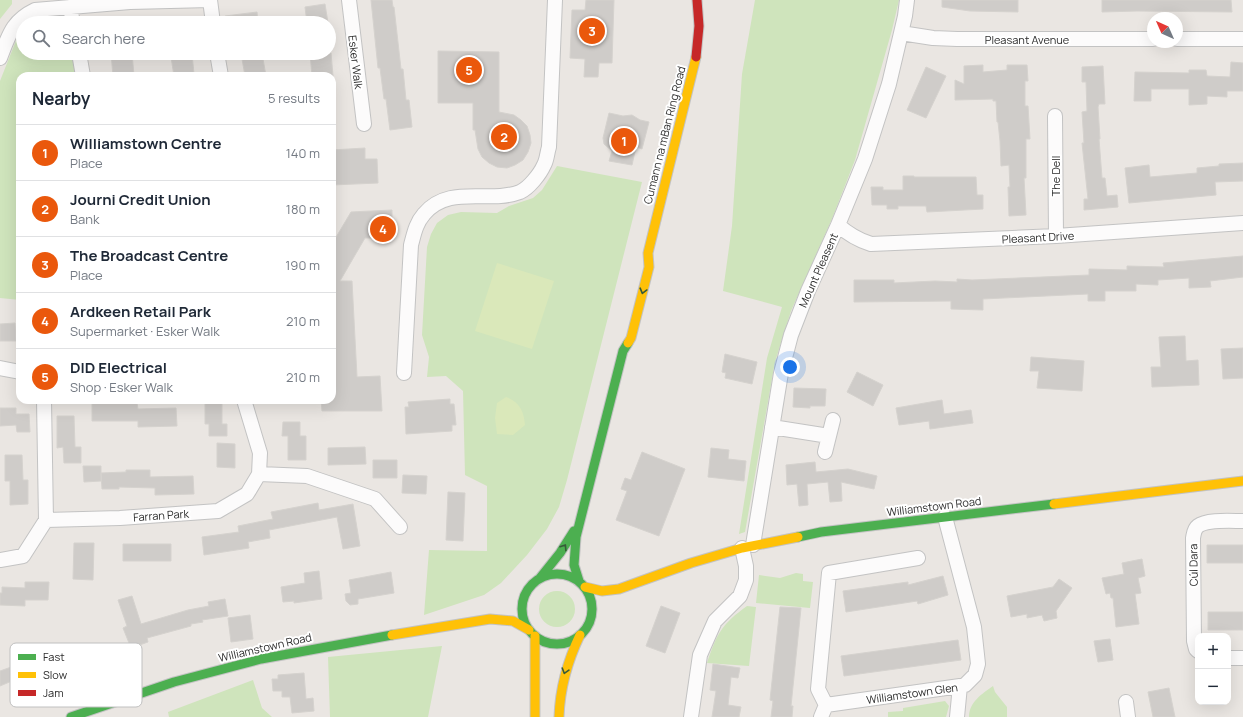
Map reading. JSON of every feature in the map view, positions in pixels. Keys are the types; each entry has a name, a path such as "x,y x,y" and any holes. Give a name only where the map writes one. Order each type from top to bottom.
{"street":[{"path":"23,16 35,10 70,7 130,2 210,0 212,16"},
{"name":"Esker Walk","path":"349,0 364,124"},
{"path":"404,373 410,245 416,226 424,213 435,204 447,198 504,195 521,192 536,179 545,164 549,147 555,0"},
{"name":"Cumann na mBan Ring Road","path":"697,0 701,23"},
{"name":"Mount Pleasent","path":"747,547 772,427 781,373 791,335 808,291 838,225 865,159 889,84 907,0"},
{"path":"70,7 72,16"},
{"name":"Cumann na mBan Ring Road","path":"582,584 575,571 574,558 576,537 623,351 631,338 648,273 648,253 691,77 701,23 706,12"},
{"path":"0,58 8,32 16,24"},
{"name":"Pleasant Avenue","path":"901,33 934,38 957,39 1147,39"},
{"path":"1183,39 1243,39"},
{"path":"80,60 82,72"},
{"path":"218,60 220,72"},
{"name":"The Dell","path":"1055,116 1056,236"},
{"name":"Pleasant Drive","path":"838,225 856,238 871,244 1056,236 1243,223"},
{"path":"640,261 648,253"},
{"name":"Cumann na mBan Ring Road","path":"620,336 623,351"},
{"path":"0,368 16,371"},
{"path":"0,560 23,556 46,520 44,404"},
{"name":"Farran Park","path":"46,520 120,518 218,511 247,494 259,474 260,453 245,404"},
{"path":"826,452 833,420"},
{"path":"772,427 829,436"},
{"path":"259,474 307,476 375,499 400,527"},
{"name":"Williamstown Road","path":"582,584 599,591 608,591 633,584 691,563 747,547 820,532 1243,481"},
{"name":"Cumann na mBan Ring Road","path":"540,578 566,544 582,511"},
{"name":"Williamstown Glen","path":"918,558 829,572 818,688 823,711 966,685 975,676 978,664 974,627 945,517"},
{"name":"Cúl Dara","path":"1195,644 1194,530 1198,526 1209,522 1243,521"},
{"path":"691,717 700,655 715,621 740,596 746,580 747,547"},
{"path":"512,602 540,578 550,574 570,576 582,584 591,598 593,609 591,620"},
{"path":"532,584 526,592 522,611 524,621 532,633 536,666 535,717"},
{"name":"Williamstown Road","path":"610,599 633,584"},
{"path":"469,620 497,618 516,621 546,642 558,644 574,640 586,629 591,620 603,607"},
{"path":"469,620 498,610"},
{"name":"Williamstown Road","path":"142,693 174,682 235,665 321,646 438,627 469,620"},
{"path":"559,717 561,685 564,672 580,635"},
{"path":"1231,658 1243,658"},
{"path":"957,717 960,686"},
{"path":"1126,702 1128,717"},
{"name":"Williamstown Road","path":"71,717 100,707"}],"green space":[{"path":"0,0 12,0 12,4 0,19"},
{"path":"755,0 899,0 892,30 855,160 832,219 791,311 775,362 745,532 739,534 767,358 782,307 723,291 732,226 742,74"},
{"path":"16,41 16,60 73,60 75,72 16,72 16,300 0,298 0,81"},
{"path":"557,166 642,182 567,480 559,507 547,529 527,555 501,583 484,595 424,615 429,550 487,551 487,486 465,475 463,391 446,376 427,377 429,357 422,335 427,247 431,234 437,223 448,215 461,212 497,213 509,206 533,198 542,190"},
{"path":"497,263 554,281 532,349 475,331"},
{"path":"506,397 518,405 522,412 525,425 513,435 497,434 495,418 497,403"},
{"path":"796,573 803,574 803,581 813,582 810,608 756,603 759,575 780,578"},
{"path":"561,591 570,596 574,602 574,616 570,622 561,627 553,627 544,622 540,616 539,605 544,596 550,592"},
{"path":"747,606 756,607 749,666 707,663 721,630 732,618"},
{"path":"442,646 428,717 330,717 328,657"},
{"path":"253,680 262,708 272,717 169,717 168,712"},
{"path":"993,686 995,692 1007,707 1007,717 969,717 971,707 977,699"},
{"path":"945,701 949,706 946,717 888,717 888,712 903,711 903,708"}],"building":[{"path":"371,0 392,0 401,69 403,69 406,100 409,100 412,127 390,130 380,68 378,68"},
{"path":"586,0 614,0 612,63 599,63 598,77 584,77 585,59 570,58 572,10 585,10"},
{"path":"942,0 1018,0 1018,12 970,11 942,7"},
{"path":"1102,0 1231,0 1232,12 1102,12"},
{"path":"325,4 327,16 306,16 305,7"},
{"path":"257,12 257,16 225,16"},
{"path":"438,51 499,52 499,112 514,115 527,126 531,143 523,160 507,168 497,167 489,163 482,157 478,149 475,130 473,130 473,103 438,103"},
{"path":"112,60 133,60 134,72 113,72"},
{"path":"171,60 193,60 194,72 173,72"},
{"path":"242,60 263,60 265,72 244,72"},
{"path":"311,60 332,60 333,72 312,72"},
{"path":"1231,62 1243,63 1243,91 1227,91 1227,97 1207,96 1207,104 1189,105 1189,89 1151,89 1151,101 1134,101 1135,72 1189,73 1189,70 1206,70 1207,76 1230,77"},
{"path":"983,65 983,72 1007,70 1007,65 1027,65 1028,81 1025,81 1025,106 1028,106 1030,139 1026,139 1026,178 1024,178 1026,215 1009,216 1009,165 1001,166 996,101 993,101 993,99 955,100 955,80 964,84 964,66"},
{"path":"1103,66 1105,104 1099,104 1098,107 1102,178 1105,178 1107,196 1117,195 1118,207 1084,210 1084,199 1088,199 1082,143 1084,143 1082,112 1087,111 1086,82 1082,82 1082,67"},
{"path":"926,67 946,76 926,118 907,110"},
{"path":"609,113 623,116 632,115 640,120 649,122 642,149 636,147 632,165 609,161 612,151 604,144 603,138"},
{"path":"365,148 365,159 377,159 378,183 336,185 336,150"},
{"path":"1243,163 1243,181 1215,182 1216,195 1129,203 1125,168 1149,165 1150,177 1197,173 1197,168 1219,166 1219,164"},
{"path":"903,176 976,177 977,195 983,195 983,209 927,212 926,206 898,206 898,209 887,209 887,205 872,205 871,187 883,187 883,190 903,190"},
{"path":"392,210 392,238 365,238 340,281 352,281 357,377 380,376 382,411 322,411 321,404 336,404 336,237 351,212"},
{"path":"1243,256 1243,277 1210,281 1211,287 1189,288 1189,278 1158,280 1158,285 1136,284 1136,291 1105,291 1105,301 1088,301 1088,294 983,299 983,310 951,309 951,301 854,302 854,280 894,280 894,283 935,281 957,282 957,279 972,280 1089,275 1089,269 1127,270 1127,266 1164,267 1163,263"},
{"path":"15,323 16,341 0,341 0,324"},
{"path":"1185,336 1186,361 1198,360 1199,385 1152,387 1151,367 1161,367 1159,337"},
{"path":"1243,348 1243,378 1223,379 1221,349"},
{"path":"725,354 757,362 752,384 725,378 726,373 722,372"},
{"path":"1031,357 1084,361 1082,391 1037,388 1039,371 1030,371"},
{"path":"857,372 883,385 873,406 847,392"},
{"path":"794,388 826,389 825,406 810,406 810,408 793,407"},
{"path":"450,399 450,404 454,404 456,425 452,425 452,431 406,434 405,407 409,407 408,402"},
{"path":"942,400 944,414 971,410 973,423 930,429 929,421 899,425 896,408"},
{"path":"92,404 137,404 138,409 176,408 177,426 138,427 138,421 92,421"},
{"path":"205,404 222,404 222,424 227,424 227,436 209,436 209,424 205,424"},
{"path":"0,408 16,408 16,414 29,414 30,432 17,432 16,425 0,426"},
{"path":"57,416 74,416 75,447 81,447 81,463 64,463 63,447 57,448"},
{"path":"283,422 300,422 300,436 306,436 306,460 288,460 288,436 282,436"},
{"path":"217,443 235,444 235,468 217,467"},
{"path":"365,447 366,464 328,465 328,448"},
{"path":"711,448 729,450 728,459 746,461 744,481 708,477"},
{"path":"642,452 685,469 659,536 616,520 627,491 621,489 625,478 631,480"},
{"path":"5,455 22,455 23,480 28,480 28,504 10,505 10,481 5,481"},
{"path":"373,460 397,460 397,478 373,478"},
{"path":"815,462 816,472 848,469 877,476 874,489 841,482 842,501 830,502 828,482 807,484 808,505 799,506 797,484 787,485 786,465"},
{"path":"83,466 101,466 101,481 84,482"},
{"path":"126,470 150,470 150,477 193,476 194,494 155,495 155,488 119,487 119,489 102,489 101,473 126,472"},
{"path":"403,475 427,476 426,494 402,493"},
{"path":"448,492 465,493 463,541 446,540"},
{"path":"318,503 319,510 353,504 360,546 343,549 337,517 269,530 270,538 248,542 249,548 204,555 202,537 239,532 238,526 273,519 271,512"},
{"path":"74,543 94,543 93,580 73,579"},
{"path":"123,544 171,544 171,561 123,561"},
{"path":"1207,545 1243,545 1243,563 1207,563"},
{"path":"1142,559 1145,576 1138,578 1141,593 1135,594 1139,624 1116,627 1113,598 1111,598 1110,593 1106,594 1102,578 1124,574 1122,563"},
{"path":"319,571 322,599 294,603 294,601 283,602 281,587 305,583 304,573"},
{"path":"391,572 394,593 358,599 358,604 350,605 346,601 345,594 351,593 349,580"},
{"path":"943,576 948,595 918,604 917,601 846,612 843,591 908,582 908,585"},
{"path":"1059,579 1072,588 1056,611 1057,618 1044,621 1042,615 1027,618 1027,614 1011,617 1007,596 1053,587"},
{"path":"25,582 49,582 48,600 25,600 25,606 0,605 0,593 2,593 2,587 25,588"},
{"path":"132,596 141,624 188,610 209,606 208,602 225,599 228,616 202,620 203,622 191,624 191,626 147,638 148,642 142,644 129,643 123,628 127,626 118,600"},
{"path":"661,606 680,613 665,653 646,646"},
{"path":"780,607 801,608 791,706 793,706 792,717 771,717 773,701 770,700"},
{"path":"1208,612 1243,612 1243,630 1208,630"},
{"path":"250,615 253,639 231,642 228,618"},
{"path":"1110,639 1113,660 1098,662 1094,641"},
{"path":"958,640 961,660 844,676 841,656"},
{"path":"713,664 740,668 738,678 731,677 728,705 741,707 739,717 712,717 716,691 710,690"},
{"path":"10,667 10,682 0,686 0,671"},
{"path":"304,673 306,699 313,698 314,711 292,713 290,697 282,697 282,691 273,691 272,679 278,679 278,675"},
{"path":"1169,688 1175,717 1153,717 1148,692"}],"traffic: fast":[{"path":"579,581 574,565 576,537 623,351 628,343"},
{"path":"798,537 821,532 1054,504"},
{"path":"540,578 560,553 574,531"},
{"path":"557,574 570,577 582,584 589,596 592,609 589,622 582,634 570,641 557,644 544,641 532,634 525,622 522,609 525,596 532,584 544,577 557,574"},
{"path":"142,693 174,682 261,659 392,635"},
{"path":"71,717 100,707"}],"traffic: slow":[{"path":"628,343 631,338 649,267 648,253 696,57"},
{"path":"1054,504 1243,481"},
{"path":"585,587 602,591 619,589 691,563 742,548 798,537"},
{"path":"392,635 490,619 513,621 529,630"},
{"path":"559,717 565,675 571,655 580,635"},
{"path":"535,636 535,717"}],"traffic: jam":[{"path":"696,57 699,26 697,0"}],"place":[{"name":"The Broadcast Centre","path":"592,31"},
{"name":"DID Electrical","path":"469,70"},
{"name":"Journi Credit Union","path":"504,137"},
{"name":"Williamstown Centre","path":"624,141"},
{"name":"Ardkeen Retail Park","path":"383,229"}]}
